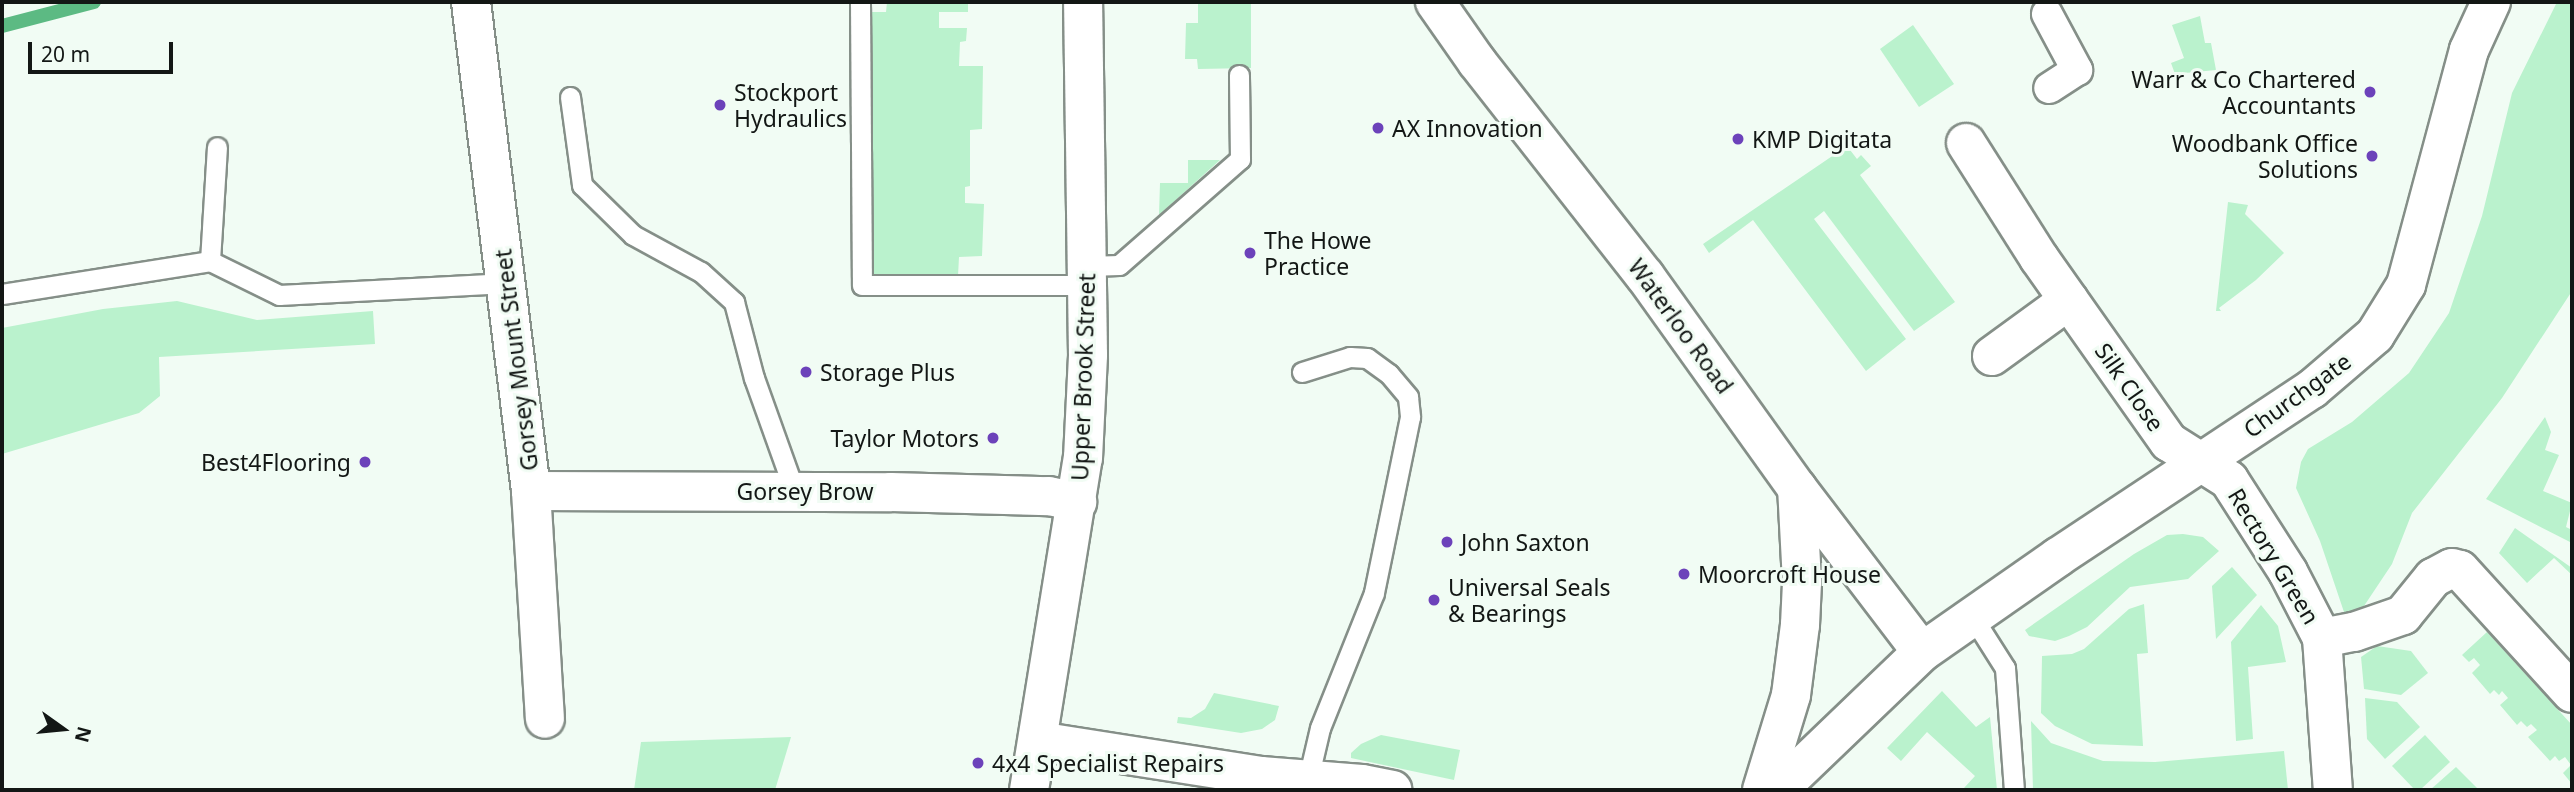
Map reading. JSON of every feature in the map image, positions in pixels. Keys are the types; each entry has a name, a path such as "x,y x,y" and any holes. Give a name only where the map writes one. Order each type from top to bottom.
{"street":[{"name":"Gorsey Mount Street","path":"471,2 531,491 545,719"},
{"name":"Upper Brook Street","path":"1029,790 1083,458 1087,276 1083,2"},
{"name":"Waterloo Road","path":"1435,2 1477,62 1557,159 1645,276 1797,488 1923,652"},
{"name":"Churchgate","path":"1778,790 1923,652 1972,615 2312,389 2375,335 2390,317 2416,257 2469,50 2491,2"},
{"path":"2047,14 2077,70 2049,88"},
{"name":"Silk Close","path":"1966,143 2069,300 2169,442 2202,461"},
{"path":"1992,356 2069,300"},
{"name":"Rectory Green","path":"2202,461 2229,480 2288,572 2322,638 2333,790"},
{"path":"1762,790 1791,695 1800,625 1802,582 1797,488"},
{"name":"Gorsey Brow","path":"531,491 794,490 1049,495 1077,502"},
{"path":"2322,638 2354,632 2403,615 2433,578 2452,568 2460,570 2572,693"},
{"path":"1038,741 1261,776 1392,790"}],"lane":[{"path":"860,2 862,285 1087,276 1119,265 1240,159 1239,75"},
{"path":"570,97 582,185 633,235 701,272 734,302 754,378 794,490"},
{"path":"210,261 217,147"},
{"path":"2,294 210,261 279,295 507,283"},
{"path":"1302,372 1350,357 1367,358 1389,374 1408,397 1410,417 1374,593 1320,728 1308,779"},
{"path":"1972,615 2005,668 2014,790"}],"green space":[{"path":"887,2 968,2 968,12 939,12 939,28 967,28 966,41 960,42 959,66 983,66 982,129 970,130 970,186 965,187 965,203 984,204 982,256 959,257 958,276 872,277 872,12 886,12"},
{"path":"1198,2 1251,2 1251,68 1198,69 1197,59 1185,59 1186,23 1198,23"},
{"path":"2557,2 2572,2 2572,291 2502,398 2412,513 2392,564 2364,606 2345,615 2320,541 2296,488 2301,462 2308,449 2352,422 2409,373 2449,313 2482,216 2512,93"},
{"path":"2200,16 2205,43 2211,43 2216,70 2175,74 2171,63 2184,58 2172,25"},
{"path":"1913,25 1954,84 1919,107 1880,49"},
{"path":"1847,146 1857,159 1861,155 1871,166 1860,175 1955,302 1914,331 1824,211 1814,219 1906,339 1866,371 1753,220 1709,253 1703,244"},
{"path":"1188,160 1220,160 1159,215 1160,183 1188,183"},
{"path":"2228,202 2248,205 2245,214 2284,253 2256,280 2219,308 2221,311 2216,311"},
{"path":"177,301 257,320 373,311 375,344 159,357 160,396 139,413 2,454 2,328 103,309"},
{"path":"2545,417 2551,432 2545,450 2559,455 2543,491 2572,503 2566,527 2572,530 2572,543 2486,499"},
{"path":"2515,528 2572,568 2572,575 2554,558 2527,583 2499,553"},
{"path":"2167,535 2203,537 2219,551 2188,579 2130,587 2087,627 2055,641 2029,636 2025,630 2134,554"},
{"path":"2232,567 2257,595 2216,639 2212,586"},
{"path":"2144,604 2148,653 2137,654 2143,746 2092,744 2055,726 2041,713 2042,656 2072,654 2084,649 2129,609"},
{"path":"2261,605 2278,626 2286,662 2248,667 2253,739 2236,741 2231,642"},
{"path":"2487,632 2572,725 2572,784 2563,773 2571,765 2565,757 2559,761 2555,756 2550,761 2528,737 2537,730 2531,724 2527,727 2521,721 2517,725 2500,705 2508,698 2502,691 2499,695 2494,690 2490,694 2472,673 2480,665 2474,658 2469,662 2462,655"},
{"path":"2377,646 2411,651 2428,673 2401,695 2364,689 2361,657"},
{"path":"1942,691 1976,727 1990,717 1997,790 1966,790 1964,788 1975,776 1927,732 1901,761 1887,748"},
{"path":"1214,693 1279,706 1275,720 1262,729 1241,733 1177,723 1178,717 1191,718 1205,709"},
{"path":"2365,698 2397,702 2420,727 2385,759 2367,739"},
{"path":"2031,721 2051,743 2103,761 2155,762 2284,751 2288,790 2033,790"},
{"path":"1381,735 1460,750 1454,780 1351,758 1351,753 1361,744"},
{"path":"2425,735 2450,762 2420,790 2415,790 2392,766"},
{"path":"791,737 775,790 634,790 641,742"},
{"path":"2456,767 2479,790 2430,790"}],"waterway":[{"path":"2,26 94,2"}],"place":[{"name":"Warr & Co Chartered Accountants","path":"2370,92"},
{"name":"Stockport Hydraulics","path":"720,105"},
{"name":"AX Innovation","path":"1378,128"},
{"name":"KMP Digitata","path":"1738,139"},
{"name":"Woodbank Office Solutions","path":"2372,156"},
{"name":"The Howe Practice","path":"1250,253"},
{"name":"Storage Plus","path":"806,372"},
{"name":"Taylor Motors","path":"993,438"},
{"name":"Best4Flooring","path":"365,462"},
{"name":"John Saxton","path":"1447,542"},
{"name":"Moorcroft House","path":"1684,574"},
{"name":"Universal Seals & Bearings","path":"1434,600"},
{"name":"4x4 Specialist Repairs","path":"978,763"}]}
